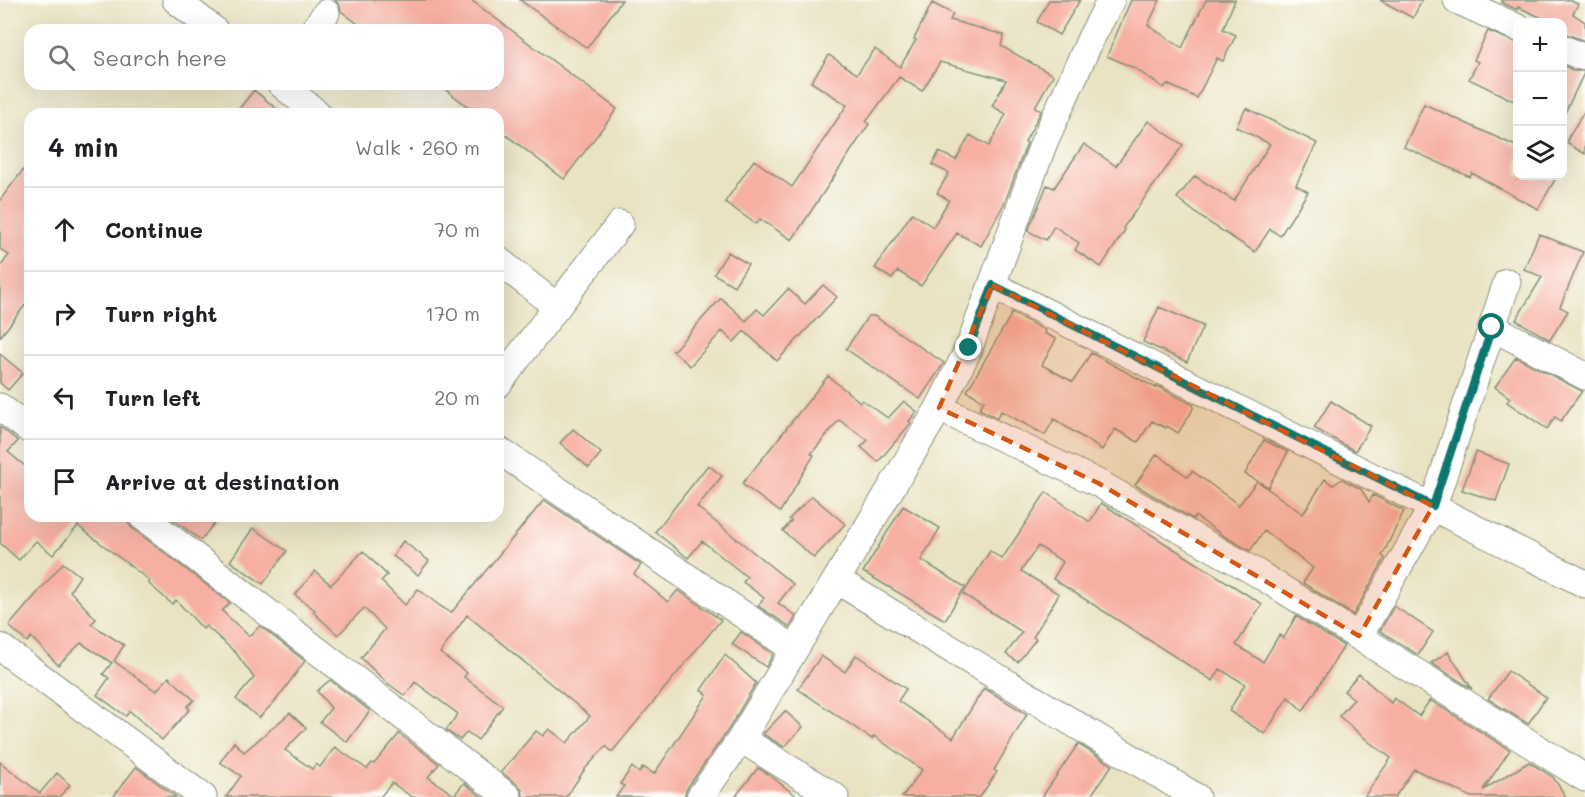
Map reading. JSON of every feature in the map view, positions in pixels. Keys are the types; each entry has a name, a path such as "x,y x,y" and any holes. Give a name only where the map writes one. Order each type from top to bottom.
{"street":[{"path":"177,0 207,24"},
{"path":"700,797 741,739 794,649 838,581 939,408 969,348 1044,142 1091,38 1111,0"},
{"path":"1457,0 1513,26"},
{"path":"288,90 311,108"},
{"path":"504,376 620,224"},
{"path":"504,265 557,307"},
{"path":"1359,636 1433,506 1507,282"},
{"path":"993,285 1585,584"},
{"path":"1492,327 1585,376"},
{"path":"0,407 24,425"},
{"path":"939,408 1098,483 1252,570 1585,778"},
{"path":"504,454 794,649"},
{"path":"150,522 508,797"},
{"path":"838,581 1196,797"},
{"path":"0,647 203,797"},
{"path":"741,739 835,797"}],"highlighted area":[{"path":"992,285 1433,506 1359,636 1098,483 939,408"}],"building":[{"path":"335,0 471,0 503,24 358,24 341,11"},
{"path":"520,0 622,0 587,48"},
{"path":"1049,0 1080,0 1059,35 1037,22"},
{"path":"1131,0 1160,0 1148,25 1182,48 1206,0 1235,0 1223,29 1236,35 1223,61 1217,58 1197,98 1167,84 1164,88 1134,68 1107,56"},
{"path":"1380,0 1422,0 1413,18"},
{"path":"1502,0 1570,0 1578,4 1573,14 1585,22 1585,41 1567,34 1567,18 1542,18 1518,7 1518,10 1502,3"},
{"path":"932,3 953,14 950,20 1004,35 1001,46 1053,75 1035,107 1041,111 1025,142 1027,143 1005,202 981,246 957,233 921,286 898,271 892,279 875,268 912,213 933,227 949,200 937,193 949,173 932,165 939,152 956,160 970,135 989,146 1006,114 992,106 1006,80 940,62 922,91 899,77 866,122 869,124 792,240 760,219 756,224 725,202 754,160 792,187 847,105 811,82 829,55 857,74 875,49 900,67 916,40 914,39"},
{"path":"504,25 617,109 564,179 504,134 504,108 470,108 446,90 504,90"},
{"path":"1488,31 1513,41 1513,101 1469,79 1478,62 1474,60"},
{"path":"1567,67 1574,71 1585,71 1567,109"},
{"path":"254,90 276,108 240,108"},
{"path":"1424,104 1513,145 1513,180 1555,180 1538,209 1472,173 1470,177 1404,147"},
{"path":"1246,108 1317,143 1296,185 1308,192 1280,236 1270,229 1255,252 1202,218 1177,198 1195,176 1234,201 1270,144 1236,127"},
{"path":"1585,110 1585,154 1568,144 1568,138"},
{"path":"1148,121 1183,145 1123,228 1125,230 1101,267 1075,250 1079,243 1054,226 1046,240 1028,231 1047,185 1054,188 1084,144 1116,166"},
{"path":"24,169 24,307 0,337 0,267 9,255 0,249 0,200"},
{"path":"1539,234 1583,252 1560,307 1568,311 1550,340 1516,320 1542,277 1524,269"},
{"path":"728,252 748,264 734,286 714,274"},
{"path":"823,285 837,297 777,361 744,331 734,342 722,331 690,366 673,351 721,298 746,321 757,309 764,315 788,289 805,304"},
{"path":"1159,307 1203,326 1187,362 1143,342"},
{"path":"1012,313 1045,330 1044,333 1056,339 1042,365 1073,382 1091,353 1156,388 1157,386 1194,405 1191,413 1178,433 1152,421 1138,442 1115,429 1102,450 1054,419 1045,435 1001,411 997,418 979,409 984,401 967,391"},
{"path":"868,316 874,316 944,363 920,399 846,349"},
{"path":"0,354 23,373 8,390 0,383"},
{"path":"1516,357 1582,391 1561,421 1555,417 1547,429 1507,402 1510,398 1495,387"},
{"path":"828,376 860,402 862,400 888,418 904,401 917,412 909,421 911,423 878,462 861,447 868,440 839,420 811,454 814,455 780,512 742,484"},
{"path":"1331,401 1371,426 1355,451 1314,428"},
{"path":"0,427 18,441 8,452 24,465 24,522 128,522 132,528 230,603 222,611 249,636 260,626 305,661 277,699 259,718 236,699 254,678 236,653 206,626 203,629 176,600 172,604 148,583 150,581 78,526 53,555 36,541 19,560 0,543"},
{"path":"573,429 601,453 589,468 560,443"},
{"path":"1264,440 1288,452 1268,487 1245,474"},
{"path":"1476,452 1509,464 1496,501 1462,490"},
{"path":"1157,454 1188,477 1192,471 1239,505 1257,481 1303,514 1325,479 1333,485 1342,479 1361,489 1369,502 1373,495 1404,511 1382,556 1385,558 1353,615 1303,583 1313,568 1264,531 1250,551 1195,516 1193,519 1135,485"},
{"path":"708,465 722,476 697,507 793,584 778,603 796,616 790,627 758,606 764,598 743,582 747,577 702,541 688,558 655,532"},
{"path":"1046,492 1090,522 1101,503 1262,604 1236,645 1263,662 1279,635 1284,638 1296,616 1344,646 1303,711 1288,697 1265,734 1229,711 1245,684 1220,669 1213,681 1053,579 1063,562 1038,546 1021,571 1059,594 1033,637 1036,639 1018,662 1006,654 1022,632 963,594 990,551 1002,559"},
{"path":"812,496 845,524 814,558 783,531 791,521 789,519"},
{"path":"544,500 641,565 634,574 668,602 678,590 721,620 612,752 606,746 585,769 566,797 523,797 518,785 501,772 536,731 543,736 549,729 567,743 590,716 467,615 440,653 467,673 464,677 503,706 478,740 467,732 460,740 446,730 458,714 415,682 405,696 386,682 361,658 385,629 364,608 338,635 313,612 315,610 295,595 315,571 331,585 363,551 387,575 381,581 405,605 418,589 451,613"},
{"path":"903,506 940,528 921,560 965,587 945,620 863,572"},
{"path":"176,522 215,522 201,540"},
{"path":"253,528 287,551 263,584 230,561"},
{"path":"403,541 429,561 418,575 393,556"},
{"path":"63,563 80,576 70,591 96,619 91,624 124,645 114,661 156,691 169,677 194,700 187,707 190,709 162,740 130,711 126,716 97,695 109,678 103,674 112,663 81,643 58,665 31,637 27,642 9,626"},
{"path":"1394,606 1433,632 1418,655 1380,631"},
{"path":"741,632 773,654 766,667 732,644"},
{"path":"1448,652 1472,689 1431,663"},
{"path":"725,655 756,683 728,730 687,788 684,797 616,797 624,786 620,784 632,767 639,773 643,767 654,774 707,695 701,690"},
{"path":"856,655 906,689 898,701 953,738 984,688 1027,714 994,770 997,772 980,797 902,797 922,770 874,736 872,739 798,689 821,656 845,672"},
{"path":"1508,671 1546,697 1528,724 1488,699"},
{"path":"1359,674 1391,703 1394,698 1419,716 1430,700 1510,750 1483,790 1529,762 1553,777 1566,797 1471,797 1414,769 1395,797 1364,797 1391,758 1339,716 1354,699 1344,691"},
{"path":"330,680 370,711 347,742 320,722 331,708 317,691"},
{"path":"785,711 803,727 784,747 763,734"},
{"path":"290,713 306,728 285,750 312,769 316,764 320,767 335,747 367,769 372,763 374,764 398,733 439,764 428,777 454,795 464,783 482,797 412,797 392,783 380,797 226,797 241,776 220,762 234,742 244,752"},
{"path":"1078,744 1112,765 1090,797 1042,797"},
{"path":"0,762 40,793 57,773 70,785 59,797 0,797"},
{"path":"136,767 176,797 113,797"},
{"path":"758,768 768,774 798,797 735,797"}],"route":[{"path":"969,348 993,285 1433,506 1458,436 1492,327"}]}
